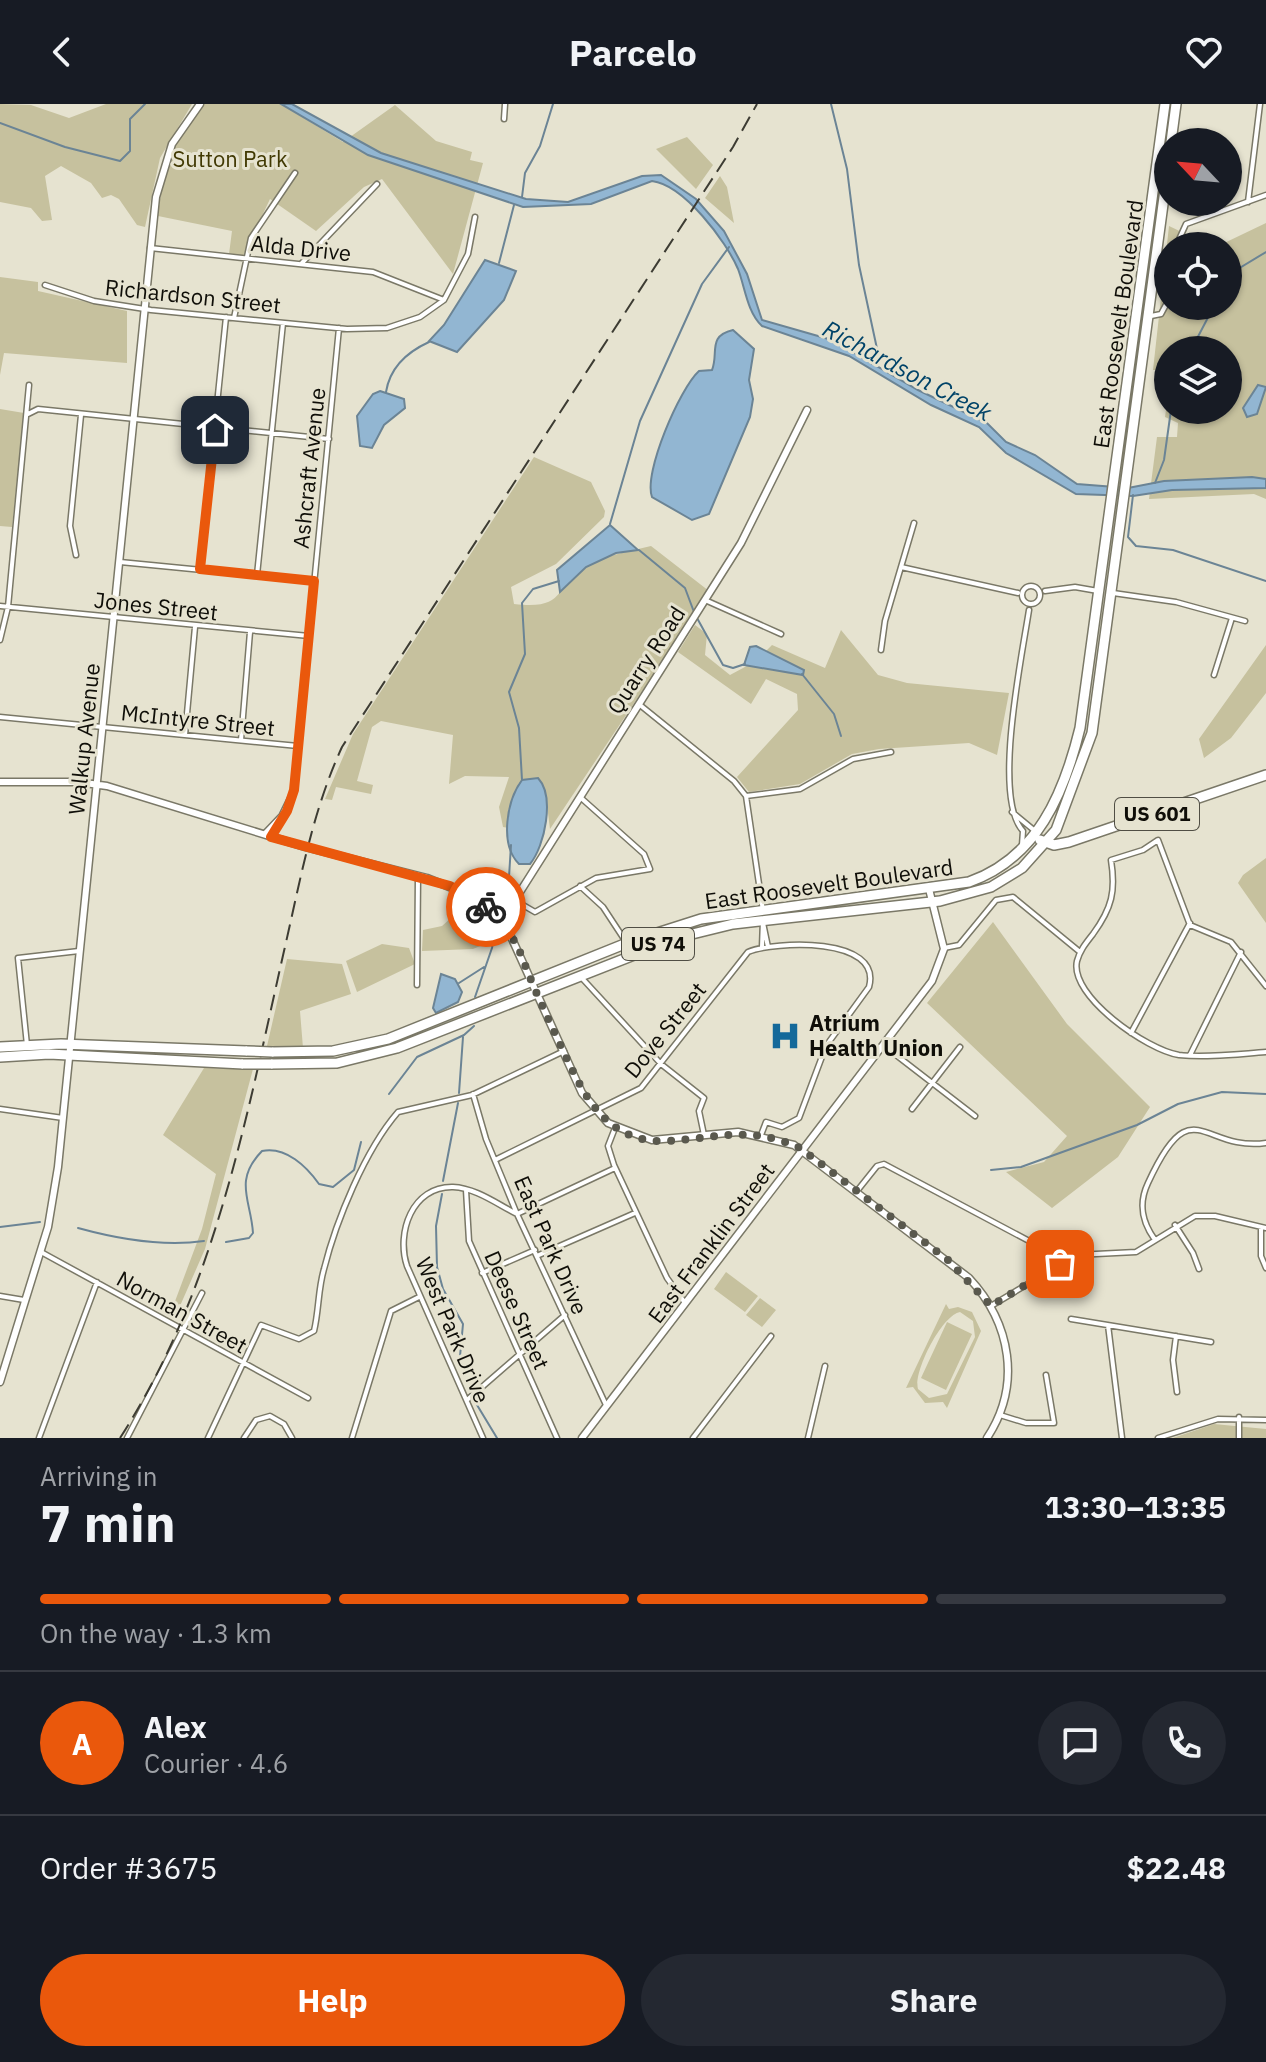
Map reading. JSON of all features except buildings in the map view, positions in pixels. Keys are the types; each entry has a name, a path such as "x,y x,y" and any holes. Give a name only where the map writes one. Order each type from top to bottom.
{"highway":[{"name":"East Roosevelt Boulevard","path":"1122,470 1137,317 1165,104"},
{"path":"1173,128 1176,104"},
{"name":"East Roosevelt Boulevard","path":"68,1057 243,1064 356,1060 397,1048 680,937 763,921 933,902 991,887 1022,868 1045,843 1069,800 1089,741 1102,659 1105,598 1116,510 1137,396 1161,216"},
{"path":"1147,235 1150,241 1143,309 1148,316"},
{"path":"1137,317 1142,324 1137,396"},
{"name":"East Roosevelt Boulevard","path":"69,1045 272,1052 333,1051 366,1045 627,943 701,919 929,889 980,878 1018,853 1036,834 1053,807 1078,737 1106,592 1108,532 1116,510"},
{"path":"1086,693 1084,736 1089,741"},
{"path":"1069,800 1082,745 1078,737"},
{"name":"US 601","path":"1045,843 1069,842 1266,775"},
{"path":"1036,834 1045,843"},
{"name":"US 74","path":"0,1047 69,1045"},
{"name":"US 74","path":"0,1057 68,1057"}],"street":[{"name":"Walkup Avenue","path":"0,1382 51,1214 98,784 150,248 161,173 172,144 200,104"},
{"path":"504,119 505,104"},
{"path":"1248,202 1260,104"},
{"path":"234,318 244,258 258,222 295,173"},
{"path":"302,263 377,184"},
{"path":"1182,232 1186,224 1266,195"},
{"path":"339,328 369,330 404,324 444,300 468,254 475,217"},
{"name":"Alda Drive","path":"150,248 302,263 387,276 444,300"},
{"name":"Richardson Street","path":"45,285 86,299 144,308 339,328"},
{"path":"1148,316 1154,315"},
{"path":"200,569 226,317"},
{"path":"257,575 283,322"},
{"name":"Ashcraft Avenue","path":"267,836 287,811 294,790 339,328"},
{"path":"0,640 8,607 29,385"},
{"path":"28,414 38,409 329,439"},
{"name":"Quarry Road","path":"501,922 741,543 807,410"},
{"path":"76,555 70,526 81,415"},
{"path":"881,650 885,621 914,523"},
{"path":"120,562 314,581"},
{"path":"901,567 1020,594 1030,603"},
{"path":"1020,594 1031,586 1041,592"},
{"path":"1018,853 1024,833 1013,819 1009,749 1030,603 1041,592 1075,587 1176,602 1245,621"},
{"path":"705,600 781,634"},
{"name":"Jones Street","path":"0,606 309,636"},
{"path":"1214,675 1232,618"},
{"path":"185,735 195,627"},
{"path":"241,740 250,632"},
{"path":"640,705 734,781 746,796 763,909 765,948 814,944 835,947 865,965 871,980 824,1049 799,1118 782,1127 766,1122 761,1135"},
{"name":"McIntyre Street","path":"0,717 298,746"},
{"path":"746,796 800,789 853,759 891,752"},
{"path":"0,782 98,784 267,836 418,876 472,896 501,922 518,947 582,1093 596,1112 615,1128 652,1140 738,1132 761,1135 804,1150 948,1260 991,1306 1003,1332 1008,1362 1007,1387 1000,1415 987,1438"},
{"path":"516,901 535,912 596,878 650,869 644,854 580,797"},
{"path":"1012,812 1036,834"},
{"path":"1266,986 1231,942 1190,923 1158,840 1143,850 1111,860 1114,897 1104,920 1080,952 1077,980 1085,993 1131,1033 1166,1051 1190,1055 1266,1052"},
{"path":"417,985 418,876"},
{"path":"580,886 603,907 627,943"},
{"path":"929,889 944,948 959,945 996,900 1013,897 1080,952"},
{"path":"1131,1033 1190,923"},
{"name":"Dove Street","path":"495,1160 637,1091 744,955 765,948"},
{"name":"East Franklin Street","path":"582,1438 932,981 944,948"},
{"path":"27,1045 18,958 80,951"},
{"path":"1190,1055 1241,952"},
{"path":"580,976 661,1064 704,1098 699,1111 704,1135"},
{"path":"883,1045 975,1116"},
{"path":"912,1109 960,1047"},
{"path":"208,1438 261,1325 299,1339 314,1331 323,1270 356,1182 392,1119 404,1109 473,1094 564,1051"},
{"name":"East Park Drive","path":"473,1094 517,1214 608,1407"},
{"path":"0,1109 63,1118"},
{"path":"615,1128 608,1146 615,1168 667,1278 686,1305"},
{"path":"1155,1240 1142,1214 1142,1196 1163,1151 1173,1139 1190,1130 1208,1130 1242,1144 1266,1143"},
{"path":"857,1191 877,1166 884,1164 1046,1250"},
{"path":"466,1190 517,1214 615,1168"},
{"name":"West Park Drive","path":"466,1190 438,1190 409,1216 401,1246 419,1297 483,1438"},
{"name":"Deese Street","path":"466,1190 469,1241 557,1438"},
{"path":"538,1256 635,1213"},
{"path":"991,1306 1076,1255 1128,1255 1195,1216 1208,1215 1264,1228 1261,1256 1266,1268"},
{"path":"1175,1225 1199,1269"},
{"path":"482,1273 535,1250"},
{"name":"Norman Street","path":"41,1252 308,1398"},
{"path":"39,1438 97,1282"},
{"path":"127,1438 184,1332 201,1293"},
{"path":"0,1296 26,1300"},
{"path":"352,1438 391,1311 419,1297"},
{"path":"466,1401 565,1315"},
{"path":"1071,1319 1211,1342"},
{"path":"1108,1325 1122,1438"},
{"path":"693,1438 771,1336"},
{"path":"1176,1336 1173,1360 1177,1392"},
{"path":"808,1438 825,1366"},
{"path":"1000,1415 1026,1423 1054,1423 1046,1375"},
{"path":"244,1438 256,1420 270,1416 292,1438"},
{"path":"1158,1438 1198,1424 1239,1417 1266,1420"},
{"path":"1239,1417 1239,1438"}],"green space":[{"path":"0,104 31,105 69,118 106,104 192,104 160,158 145,227 137,225 119,199 111,195 102,198 91,183 61,166 45,176 52,220 42,221 31,208 0,202"},
{"name":"Sutton Park","path":"204,104 281,104 343,142 395,105 436,141 472,152 470,160 483,163 453,274 382,179 364,187 316,231 270,199 243,256 229,254 232,231 158,216 171,156 185,129"},
{"path":"687,137 713,165 696,189 656,149"},
{"path":"720,176 727,187 734,223 705,198"},
{"path":"1266,223 1266,499 1254,494 1149,499 1157,437 1177,437 1178,424 1242,424 1242,336 1157,336 1159,320 1242,320 1242,234"},
{"path":"0,277 38,282 38,291 127,311 127,363 4,353 0,375"},
{"path":"0,409 24,413 12,527 0,526"},
{"path":"534,457 591,482 605,511 604,517 556,564 511,587 514,604 543,604 557,596 586,567 602,559 651,546 709,591 550,829 545,789 519,783 508,811 509,828 503,827 499,807 509,777 465,776 449,784 453,735 381,721 372,727 357,781 373,785 371,794 336,787 332,800 325,799 353,734"},
{"path":"695,625 707,634 705,655 730,675 756,661 772,645 825,668 841,630 878,675 907,683 1009,693 997,755 969,743 879,749 852,754 800,784 749,792 737,777 798,710 797,694 766,679 751,704 678,652"},
{"path":"1266,645 1266,693 1231,738 1204,758 1199,739"},
{"path":"1266,858 1266,923 1238,883 1243,875"},
{"path":"462,908 492,928 492,941 473,949 422,951 423,930 442,926"},
{"path":"993,922 1067,1024 1150,1107 1118,1157 1052,1208 1006,1172 1044,1162 1067,1136 927,1003"},
{"path":"382,944 409,948 415,964 357,992 346,961"},
{"path":"287,959 342,964 351,994 300,1011 303,1048 267,1046"},
{"path":"204,1068 253,1069 205,1249 180,1306 174,1304 202,1229 216,1174 163,1135"},
{"path":"726,1272 758,1296 745,1312 714,1289"},
{"path":"760,1298 776,1310 762,1327 746,1315"},
{"path":"946,1304 949,1309 958,1307 972,1312 981,1331 947,1408 943,1402 925,1403 913,1387 906,1388","holes":["960,1312 973,1321 975,1337 947,1394 929,1398 918,1389 918,1381 930,1345 953,1315"]},
{"path":"947,1322 972,1334 946,1390 921,1378"},
{"path":"1214,1424 1266,1429 1266,1438 1173,1438"}],"water":[{"path":"281,104 292,104 381,153 526,199 568,202 642,176 661,175 696,199 724,231 747,274 762,320 832,340 918,390 987,423 1006,442 1035,455 1077,484 1128,488 1164,481 1252,477 1266,479 1266,488 1172,490 1133,496 1076,494 1006,453 979,427 931,405 849,356 762,326 753,314 738,269 724,244 690,203 664,185 652,181 591,204 523,207 368,155"},
{"path":"485,260 516,271 504,300 457,352 429,341 444,325"},
{"path":"733,330 754,349 749,380 753,399 750,417 709,514 692,520 652,497 653,470 665,431 682,394 699,371 712,370 717,341 720,336"},
{"path":"1258,385 1266,387 1257,414 1247,417 1243,408"},
{"path":"380,391 404,399 405,408 384,425 372,448 360,446 357,416 373,394"},
{"path":"610,525 638,550 616,553 586,567 560,592 557,570"},
{"path":"756,646 804,670 803,675 744,665 750,647"},
{"path":"538,778 546,796 544,834 530,864 519,864 509,845 509,810 522,780"},
{"path":"441,974 455,979 462,992 458,1002 436,1013 433,1008"}],"waterway":[{"path":"0,123 65,147 120,161 130,151 130,119 145,104"},
{"path":"522,197 525,173 540,146 553,104"},
{"name":"Richardson Creek","path":"831,104 847,169 859,265 879,358 872,364"},
{"path":"499,263 514,205"},
{"path":"610,524 640,421 702,284 729,247"},
{"path":"1242,267 1266,252"},
{"path":"1198,336 1207,320"},
{"path":"386,392 391,375 401,361 429,342"},
{"path":"1155,483 1164,460 1169,424"},
{"path":"1133,495 1128,537 1136,546 1173,550 1266,581"},
{"path":"639,550 685,588 694,612"},
{"path":"522,780 519,728 509,692 525,654 522,603 533,589 559,581"},
{"path":"697,618 723,665 733,668 745,664"},
{"path":"802,674 834,714 841,736"},
{"path":"502,910 508,893 511,845"},
{"path":"475,997 492,948 495,927"},
{"path":"459,983 484,967"},
{"path":"389,1094 417,1057 464,1035 474,1026"},
{"path":"459,1093 463,1037"},
{"path":"991,1170 1021,1167 1137,1125 1178,1104 1222,1092 1266,1094"},
{"path":"443,1181 458,1103"},
{"path":"226,1242 249,1238 253,1233 246,1181 253,1162 262,1151 271,1150 287,1155 302,1165 319,1184 333,1187 354,1170 361,1142"},
{"path":"442,1194 436,1226 437,1267 443,1289 463,1324 459,1367"},
{"path":"0,1227 40,1222"},
{"path":"78,1228 141,1241 204,1241"},
{"path":"474,1400 497,1438"}],"railway":[{"path":"120,1438 153,1382 204,1264 256,1077 308,848 342,747 733,147 757,104"}],"way so far":[{"path":"486,907 505,926 518,947 582,1093 608,1123 622,1131 652,1140 671,1141 738,1132 777,1138 800,1148 948,1260 969,1278 991,1306 1060,1264"}],"place":[{"name":"Atrium Health Union","path":"785,1036"}],"route":[{"path":"215,430 200,569 314,581 294,790 287,811 271,837 427,878 459,889 486,907"}]}
